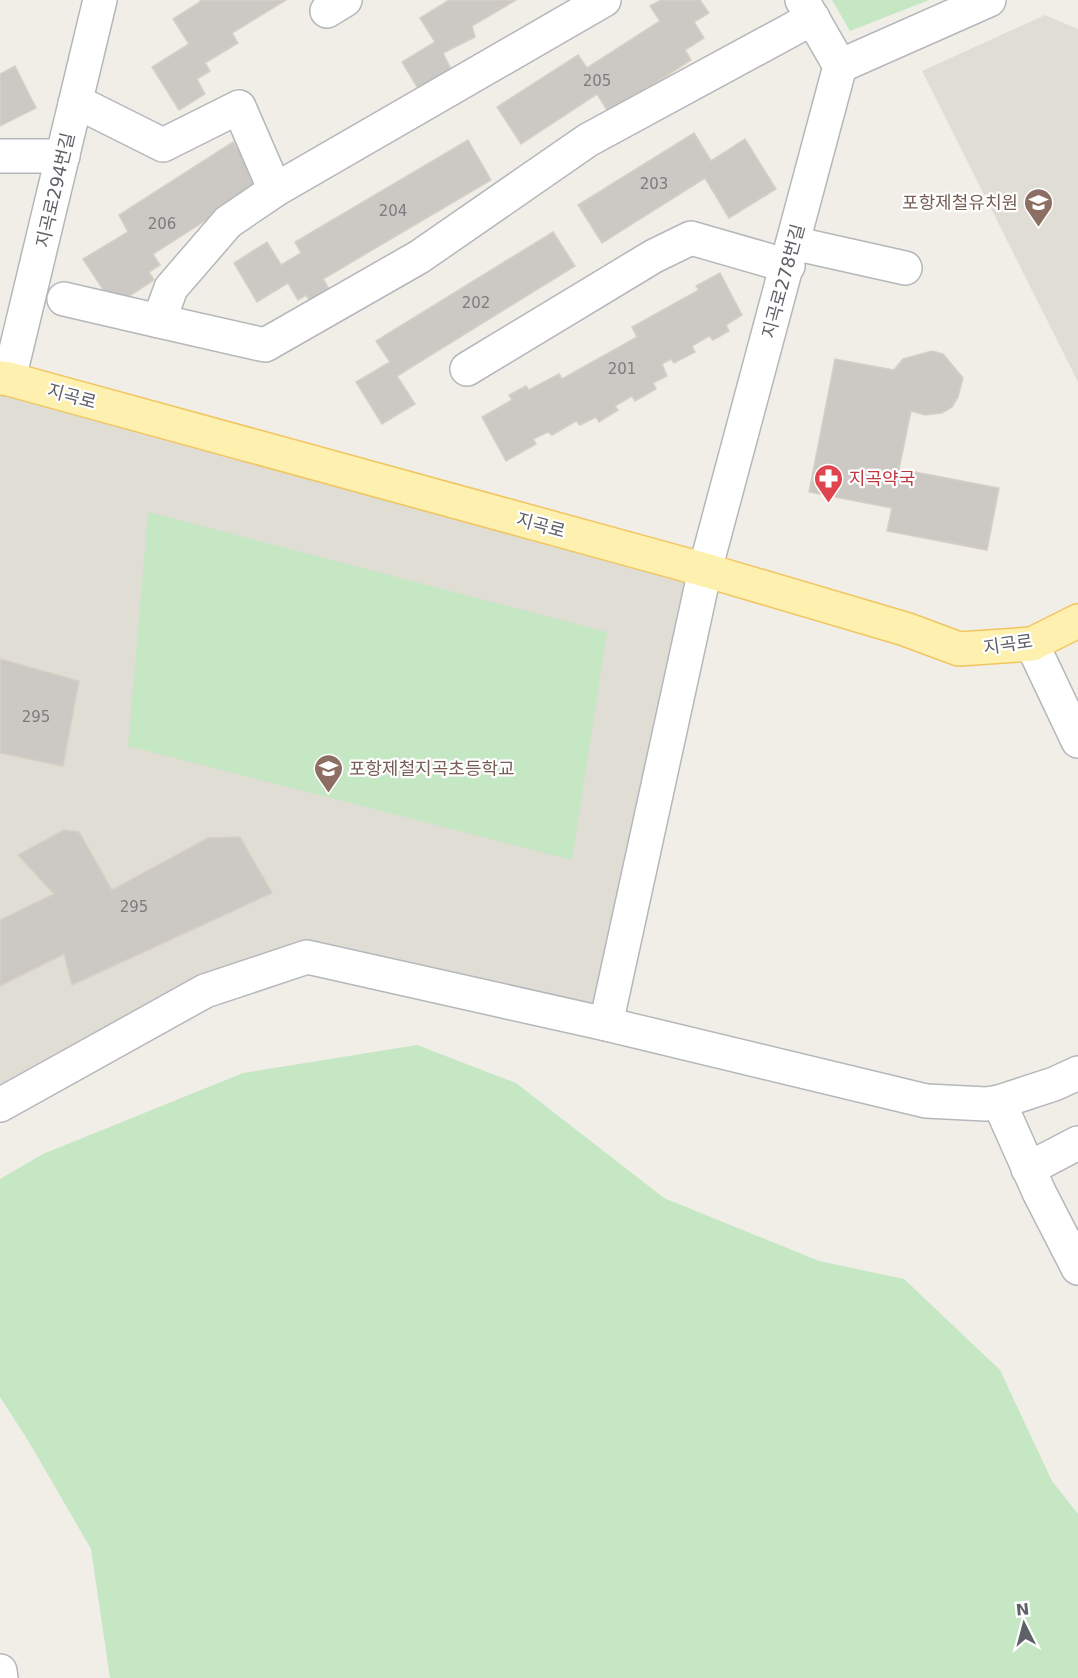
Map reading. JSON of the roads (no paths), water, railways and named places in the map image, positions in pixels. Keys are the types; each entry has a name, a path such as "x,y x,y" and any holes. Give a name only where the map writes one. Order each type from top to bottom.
{"main road":[{"name":"지곡로","path":"5,379 705,570 905,629 959,649 1032,644 1078,621"}],"street":[{"name":"지곡로294번길","path":"5,379 63,156 100,0"},
{"path":"159,321 171,288 228,222 275,190 604,0"},
{"path":"64,298 265,345 419,257 588,140 807,9 840,66 989,0"},
{"name":"지곡로278번길","path":"606,1024 705,570 840,66"},
{"path":"75,105 89,108 163,145 239,107 275,190"},
{"path":"0,156 63,156"},
{"path":"467,369 654,256 692,238 790,255 905,268"},
{"path":"1032,644 1078,741"},
{"path":"0,1105 205,991 307,957 606,1024 926,1101 986,1104 999,1102 1054,1084 1078,1073"},
{"path":"999,1102 1028,1169 1078,1269"},
{"path":"1028,1169 1078,1143"},
{"path":"0,1671 1,1678"}],"place":[{"name":"포항제철유치원","path":"1039,228"},
{"name":"지곡약국","path":"828,504"},
{"name":"포항제철지곡초등학교","path":"328,794"}]}
